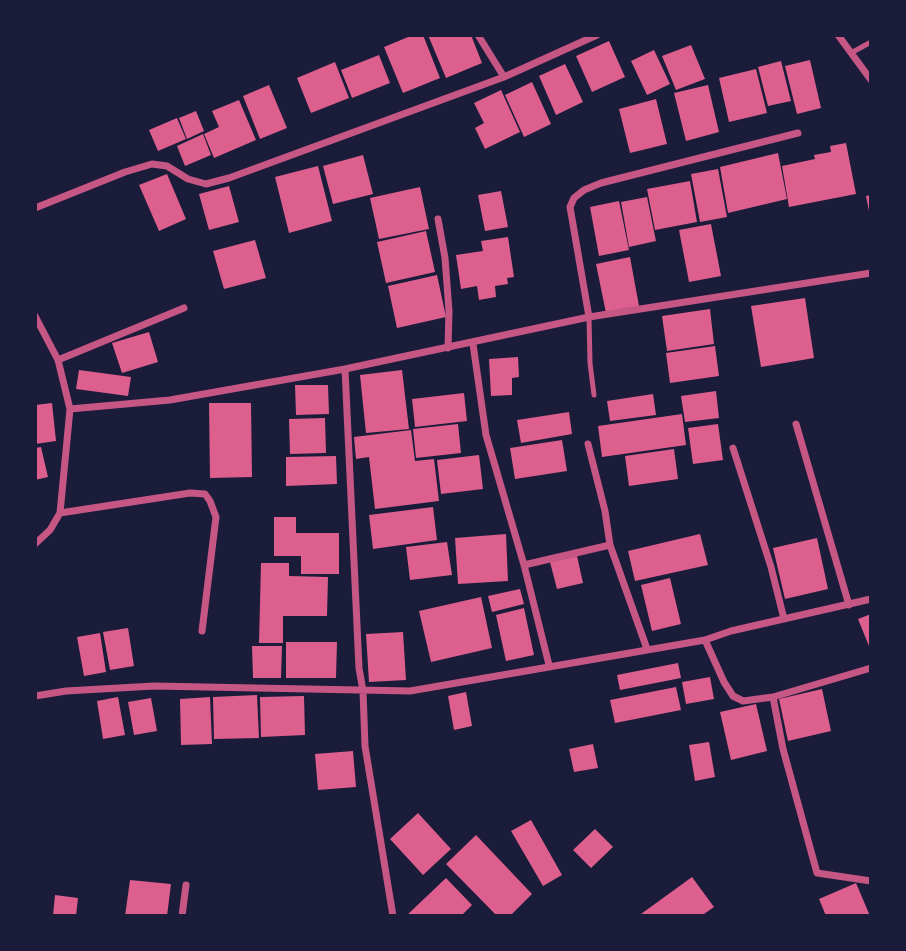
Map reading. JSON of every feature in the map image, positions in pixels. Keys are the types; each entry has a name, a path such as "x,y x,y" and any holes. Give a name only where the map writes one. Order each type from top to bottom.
{"street":[{"path":"478,35 505,77"},
{"path":"35,208 152,164 167,166 188,179 206,184 229,178 505,77 597,35"},
{"path":"838,35 871,80"},
{"path":"589,317 570,207 574,198 584,190 601,183 798,134"},
{"path":"438,219 446,271 448,348"},
{"path":"70,409 170,400 474,344 589,317 871,273"},
{"path":"58,360 184,309"},
{"path":"35,316 58,360 70,409 60,513 51,530 35,544"},
{"path":"474,344 486,435 524,565 549,665"},
{"path":"345,369 365,746 393,916"},
{"path":"796,424 849,605"},
{"path":"588,444 610,545 647,649"},
{"path":"733,448 771,567 783,619"},
{"path":"60,513 190,493 205,494 216,517 202,631"},
{"path":"524,565 610,545"},
{"path":"35,696 66,691 154,685 410,691 705,640 732,631 871,599"},
{"path":"705,640 724,682 733,696 743,701 773,697 871,668"},
{"path":"773,697 783,749 817,873 871,881"},
{"path":"182,916 186,885"}],"lane":[{"path":"851,53 871,42"},
{"path":"589,317 594,396"}],"building":[{"path":"413,35 423,35 440,78 403,93 384,47"},
{"path":"428,35 471,35 482,63 446,78"},
{"path":"609,41 625,77 592,92 576,56"},
{"path":"691,45 705,79 676,90 662,56"},
{"path":"654,50 670,84 647,95 631,61"},
{"path":"379,55 390,83 352,98 341,70"},
{"path":"810,60 821,108 797,114 785,66"},
{"path":"781,61 791,101 768,106 758,67"},
{"path":"335,62 349,98 311,113 297,78"},
{"path":"565,64 583,102 556,115 539,76"},
{"path":"756,69 767,113 729,122 719,78"},
{"path":"532,82 551,124 524,137 505,95"},
{"path":"269,85 287,128 260,139 243,96"},
{"path":"708,85 719,132 686,141 674,93"},
{"path":"501,90 520,132 485,149 475,128 484,123 474,103"},
{"path":"656,99 667,144 630,153 619,109"},
{"path":"239,100 256,140 214,158 204,134 219,127 212,111"},
{"path":"196,111 204,131 187,139 179,118"},
{"path":"177,118 186,139 158,151 149,130"},
{"path":"203,134 211,155 185,166 177,146"},
{"path":"846,143 856,194 789,207 782,166 815,159 814,155 831,152 830,146"},
{"path":"778,153 787,199 728,213 720,167"},
{"path":"363,155 373,194 333,204 323,166"},
{"path":"318,166 332,221 289,233 275,177"},
{"path":"718,169 727,217 700,222 691,174"},
{"path":"167,174 186,219 159,231 139,185"},
{"path":"690,181 697,222 655,230 647,189"},
{"path":"229,186 239,222 209,230 199,194"},
{"path":"420,187 429,229 379,239 370,198"},
{"path":"501,191 508,227 485,231 478,195"},
{"path":"871,195 871,216 870,216 866,196"},
{"path":"647,197 656,241 629,247 621,202"},
{"path":"619,201 629,250 599,256 590,207"},
{"path":"711,224 721,276 689,282 679,230"},
{"path":"426,231 435,272 386,283 377,242"},
{"path":"508,237 514,277 507,278 508,284 495,286 496,297 479,300 477,286 461,289 456,255 483,251 481,241"},
{"path":"255,240 266,278 224,289 213,251"},
{"path":"630,257 639,306 606,313 596,264"},
{"path":"437,275 446,317 397,328 388,286"},
{"path":"805,298 814,358 761,367 751,306"},
{"path":"710,309 714,344 667,351 662,316"},
{"path":"149,332 158,362 122,373 112,343"},
{"path":"715,346 719,376 670,383 666,353"},
{"path":"518,357 519,377 512,378 512,395 491,396 489,359"},
{"path":"79,370 131,377 128,396 76,389"},
{"path":"402,370 409,429 366,433 360,375"},
{"path":"295,385 328,385 329,414 296,415"},
{"path":"716,391 719,418 685,422 681,396"},
{"path":"464,393 467,421 415,427 412,399"},
{"path":"653,394 656,415 610,421 607,401"},
{"path":"52,403 56,441 35,444 35,405"},
{"path":"209,403 251,403 252,477 210,478"},
{"path":"569,412 572,434 521,443 517,420"},
{"path":"682,414 686,445 602,457 598,426"},
{"path":"325,418 326,453 290,454 289,419"},
{"path":"458,424 461,453 416,458 413,429"},
{"path":"718,424 723,460 693,464 688,428"},
{"path":"411,430 415,461 434,459 439,501 375,509 369,457 356,459 354,437"},
{"path":"562,440 567,471 515,479 510,448"},
{"path":"41,447 48,477 35,480 35,448"},
{"path":"674,449 678,479 629,486 625,456"},
{"path":"479,455 483,489 441,494 437,460"},
{"path":"336,456 337,484 286,486 286,457"},
{"path":"433,507 437,540 373,549 369,515"},
{"path":"274,517 296,517 296,533 339,533 339,574 301,574 301,556 274,556"},
{"path":"506,534 508,581 458,584 455,538"},
{"path":"700,534 708,565 635,581 628,551"},
{"path":"817,538 828,589 785,599 773,548"},
{"path":"447,542 452,575 410,580 406,547"},
{"path":"577,556 583,583 557,589 550,562"},
{"path":"261,563 289,563 289,576 328,577 327,616 283,616 283,643 259,643"},
{"path":"670,578 681,624 652,631 641,585"},
{"path":"520,589 524,604 492,612 488,596"},
{"path":"481,597 492,648 431,662 419,611"},
{"path":"524,608 534,655 506,661 496,615"},
{"path":"871,614 871,651 858,619"},
{"path":"128,628 134,666 110,670 103,632"},
{"path":"403,632 406,680 369,682 366,634"},
{"path":"100,633 106,672 84,676 77,637"},
{"path":"286,642 337,642 336,678 286,678"},
{"path":"252,646 282,646 281,678 253,678"},
{"path":"678,663 681,678 620,690 617,675"},
{"path":"710,677 714,699 686,704 682,682"},
{"path":"676,687 681,710 615,723 610,700"},
{"path":"822,689 831,731 788,741 779,699"},
{"path":"466,692 472,726 454,730 448,696"},
{"path":"257,695 259,738 214,739 213,697"},
{"path":"304,696 305,735 261,737 260,697"},
{"path":"118,697 125,735 103,739 97,701"},
{"path":"210,697 212,744 181,745 180,699"},
{"path":"151,698 157,731 134,735 128,702"},
{"path":"756,704 767,751 731,760 720,712"},
{"path":"709,742 715,777 695,781 689,745"},
{"path":"593,744 598,768 574,772 569,749"},
{"path":"353,751 356,787 318,790 315,754"},
{"path":"418,813 451,849 423,875 390,839"},
{"path":"531,820 562,875 543,886 511,831"},
{"path":"595,829 613,847 591,868 573,850"},
{"path":"476,835 532,894 510,916 497,916 446,864"},
{"path":"692,877 714,907 701,916 642,916 641,914"},
{"path":"446,878 472,905 461,916 406,916"},
{"path":"130,880 171,884 167,916 125,916"},
{"path":"856,883 870,916 826,916 819,899"},
{"path":"55,895 78,898 76,916 53,916"}]}
